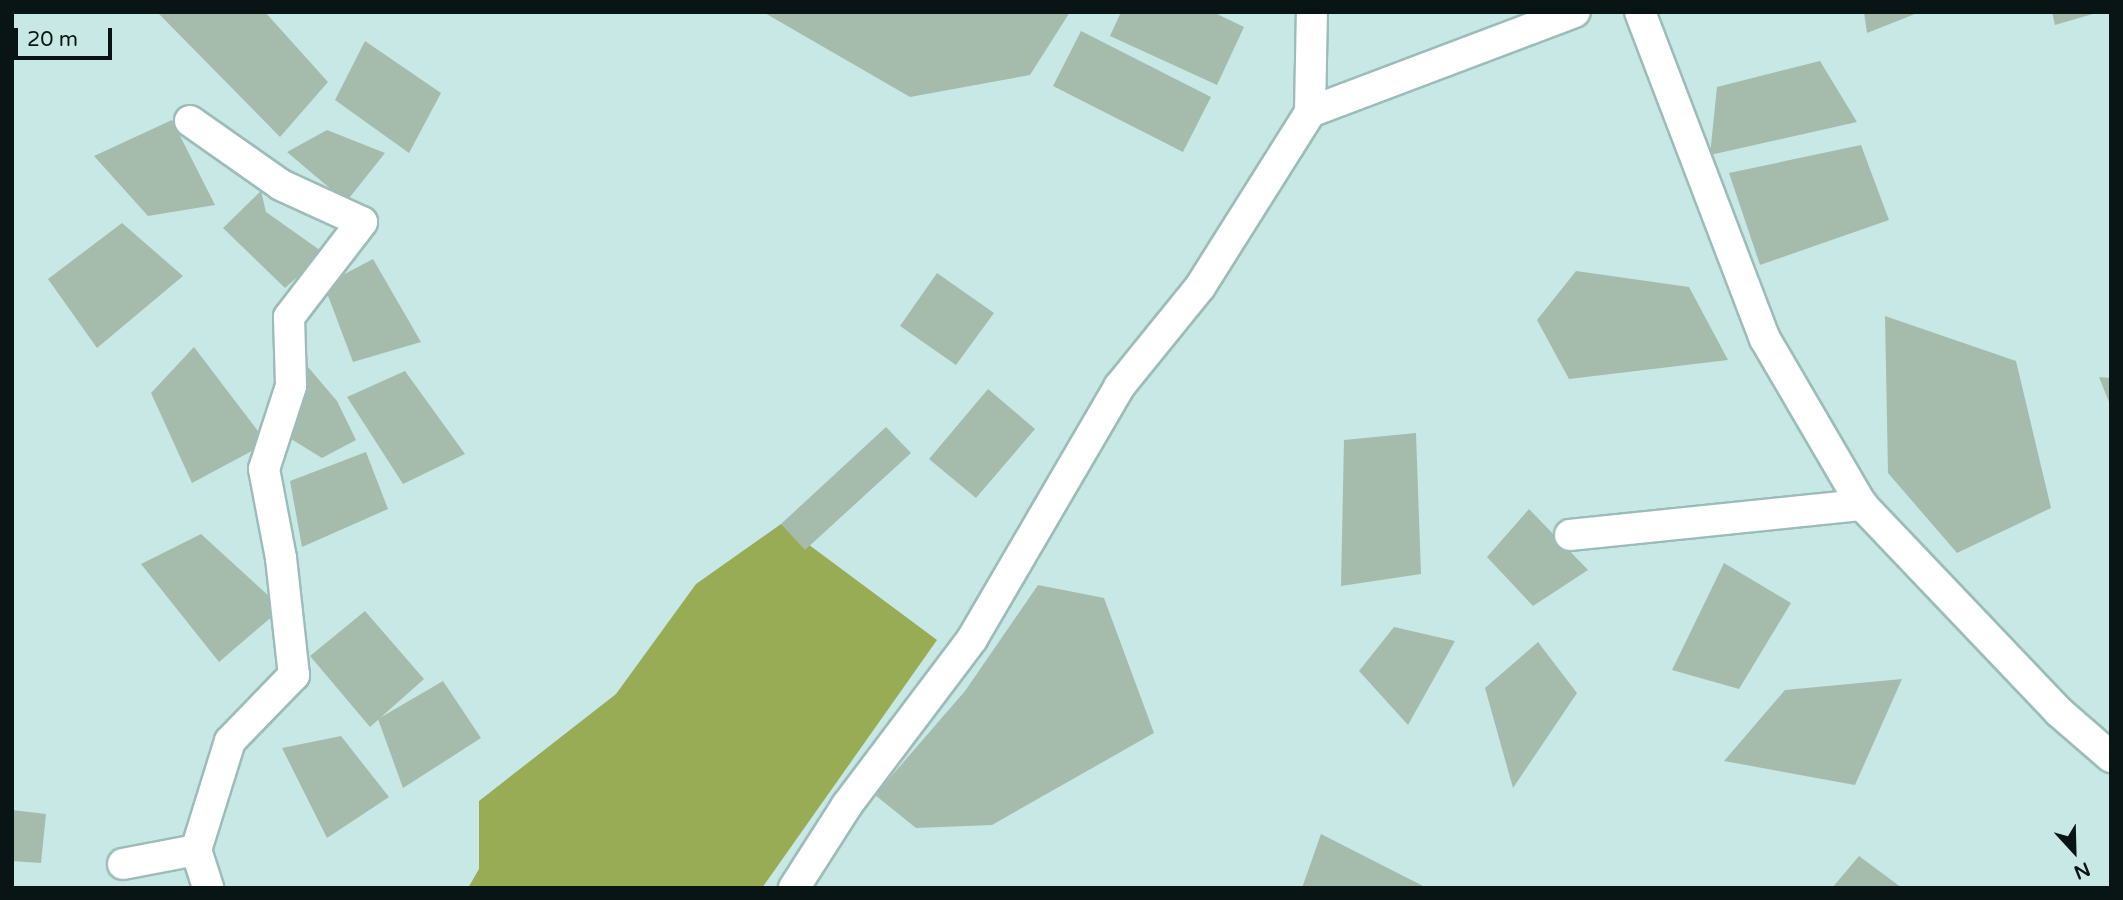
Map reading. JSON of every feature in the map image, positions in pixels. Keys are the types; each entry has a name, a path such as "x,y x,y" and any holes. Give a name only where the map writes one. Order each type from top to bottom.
{"street":[{"path":"794,888 847,805 972,639 1119,387 1200,287 1310,112 1312,12"},
{"path":"1310,112 1575,12"},
{"path":"1640,12 1765,339 1861,505 2059,712 2111,757"},
{"path":"190,121 281,185 362,222 289,317 291,386 264,469 281,558 294,674 230,741 196,850 208,888"},
{"path":"1570,536 1861,505"},
{"path":"123,864 196,850"}],"green space":[{"path":"781,524 937,640 762,888 468,888 479,869 479,801 616,694 696,584"}],"building":[{"path":"157,12 265,12 328,82 280,137"},
{"path":"763,12 1070,12 1030,75 910,97"},
{"path":"1121,12 1213,12 1244,27 1217,85 1110,36"},
{"path":"1864,12 1920,12 1867,33"},
{"path":"2052,12 2096,12 2096,13 2055,25"},
{"path":"1081,31 1211,97 1183,152 1053,86"},
{"path":"365,41 441,93 409,153 335,100"},
{"path":"1820,61 1857,122 1710,155 1717,87"},
{"path":"172,120 215,205 148,216 94,156"},
{"path":"327,130 385,153 346,202 287,152"},
{"path":"1861,145 1889,220 1760,265 1729,173"},
{"path":"261,191 266,212 324,253 285,288 223,228"},
{"path":"122,223 183,276 97,348 48,279"},
{"path":"373,259 421,342 353,362 324,285"},
{"path":"1576,271 1689,287 1728,360 1569,379 1537,320"},
{"path":"937,273 994,313 956,365 900,326"},
{"path":"1885,316 2016,361 2051,508 1957,553 1888,473"},
{"path":"194,347 267,443 192,483 151,393"},
{"path":"308,367 337,401 356,440 322,458 283,434"},
{"path":"405,371 465,454 403,484 347,397"},
{"path":"2099,377 2111,378 2111,407"},
{"path":"988,389 1035,429 976,498 929,459"},
{"path":"886,427 911,453 805,550 781,524"},
{"path":"1416,433 1421,574 1341,586 1344,440"},
{"path":"366,452 388,509 302,547 290,481"},
{"path":"1529,509 1588,570 1533,606 1487,557"},
{"path":"201,534 282,608 219,662 141,564"},
{"path":"1724,563 1791,603 1739,689 1672,670"},
{"path":"1038,585 1104,598 1154,733 992,825 916,828 875,795 965,691"},
{"path":"365,611 424,679 370,727 310,656"},
{"path":"1394,627 1455,641 1408,725 1359,671"},
{"path":"1538,642 1577,693 1513,788 1485,688"},
{"path":"1902,679 1855,785 1724,761 1785,690"},
{"path":"443,681 481,738 403,788 378,719"},
{"path":"341,736 389,797 327,838 282,748"},
{"path":"12,810 46,814 41,863 12,861"},
{"path":"1321,834 1427,888 1302,888"},
{"path":"1859,856 1902,888 1832,888"}]}
